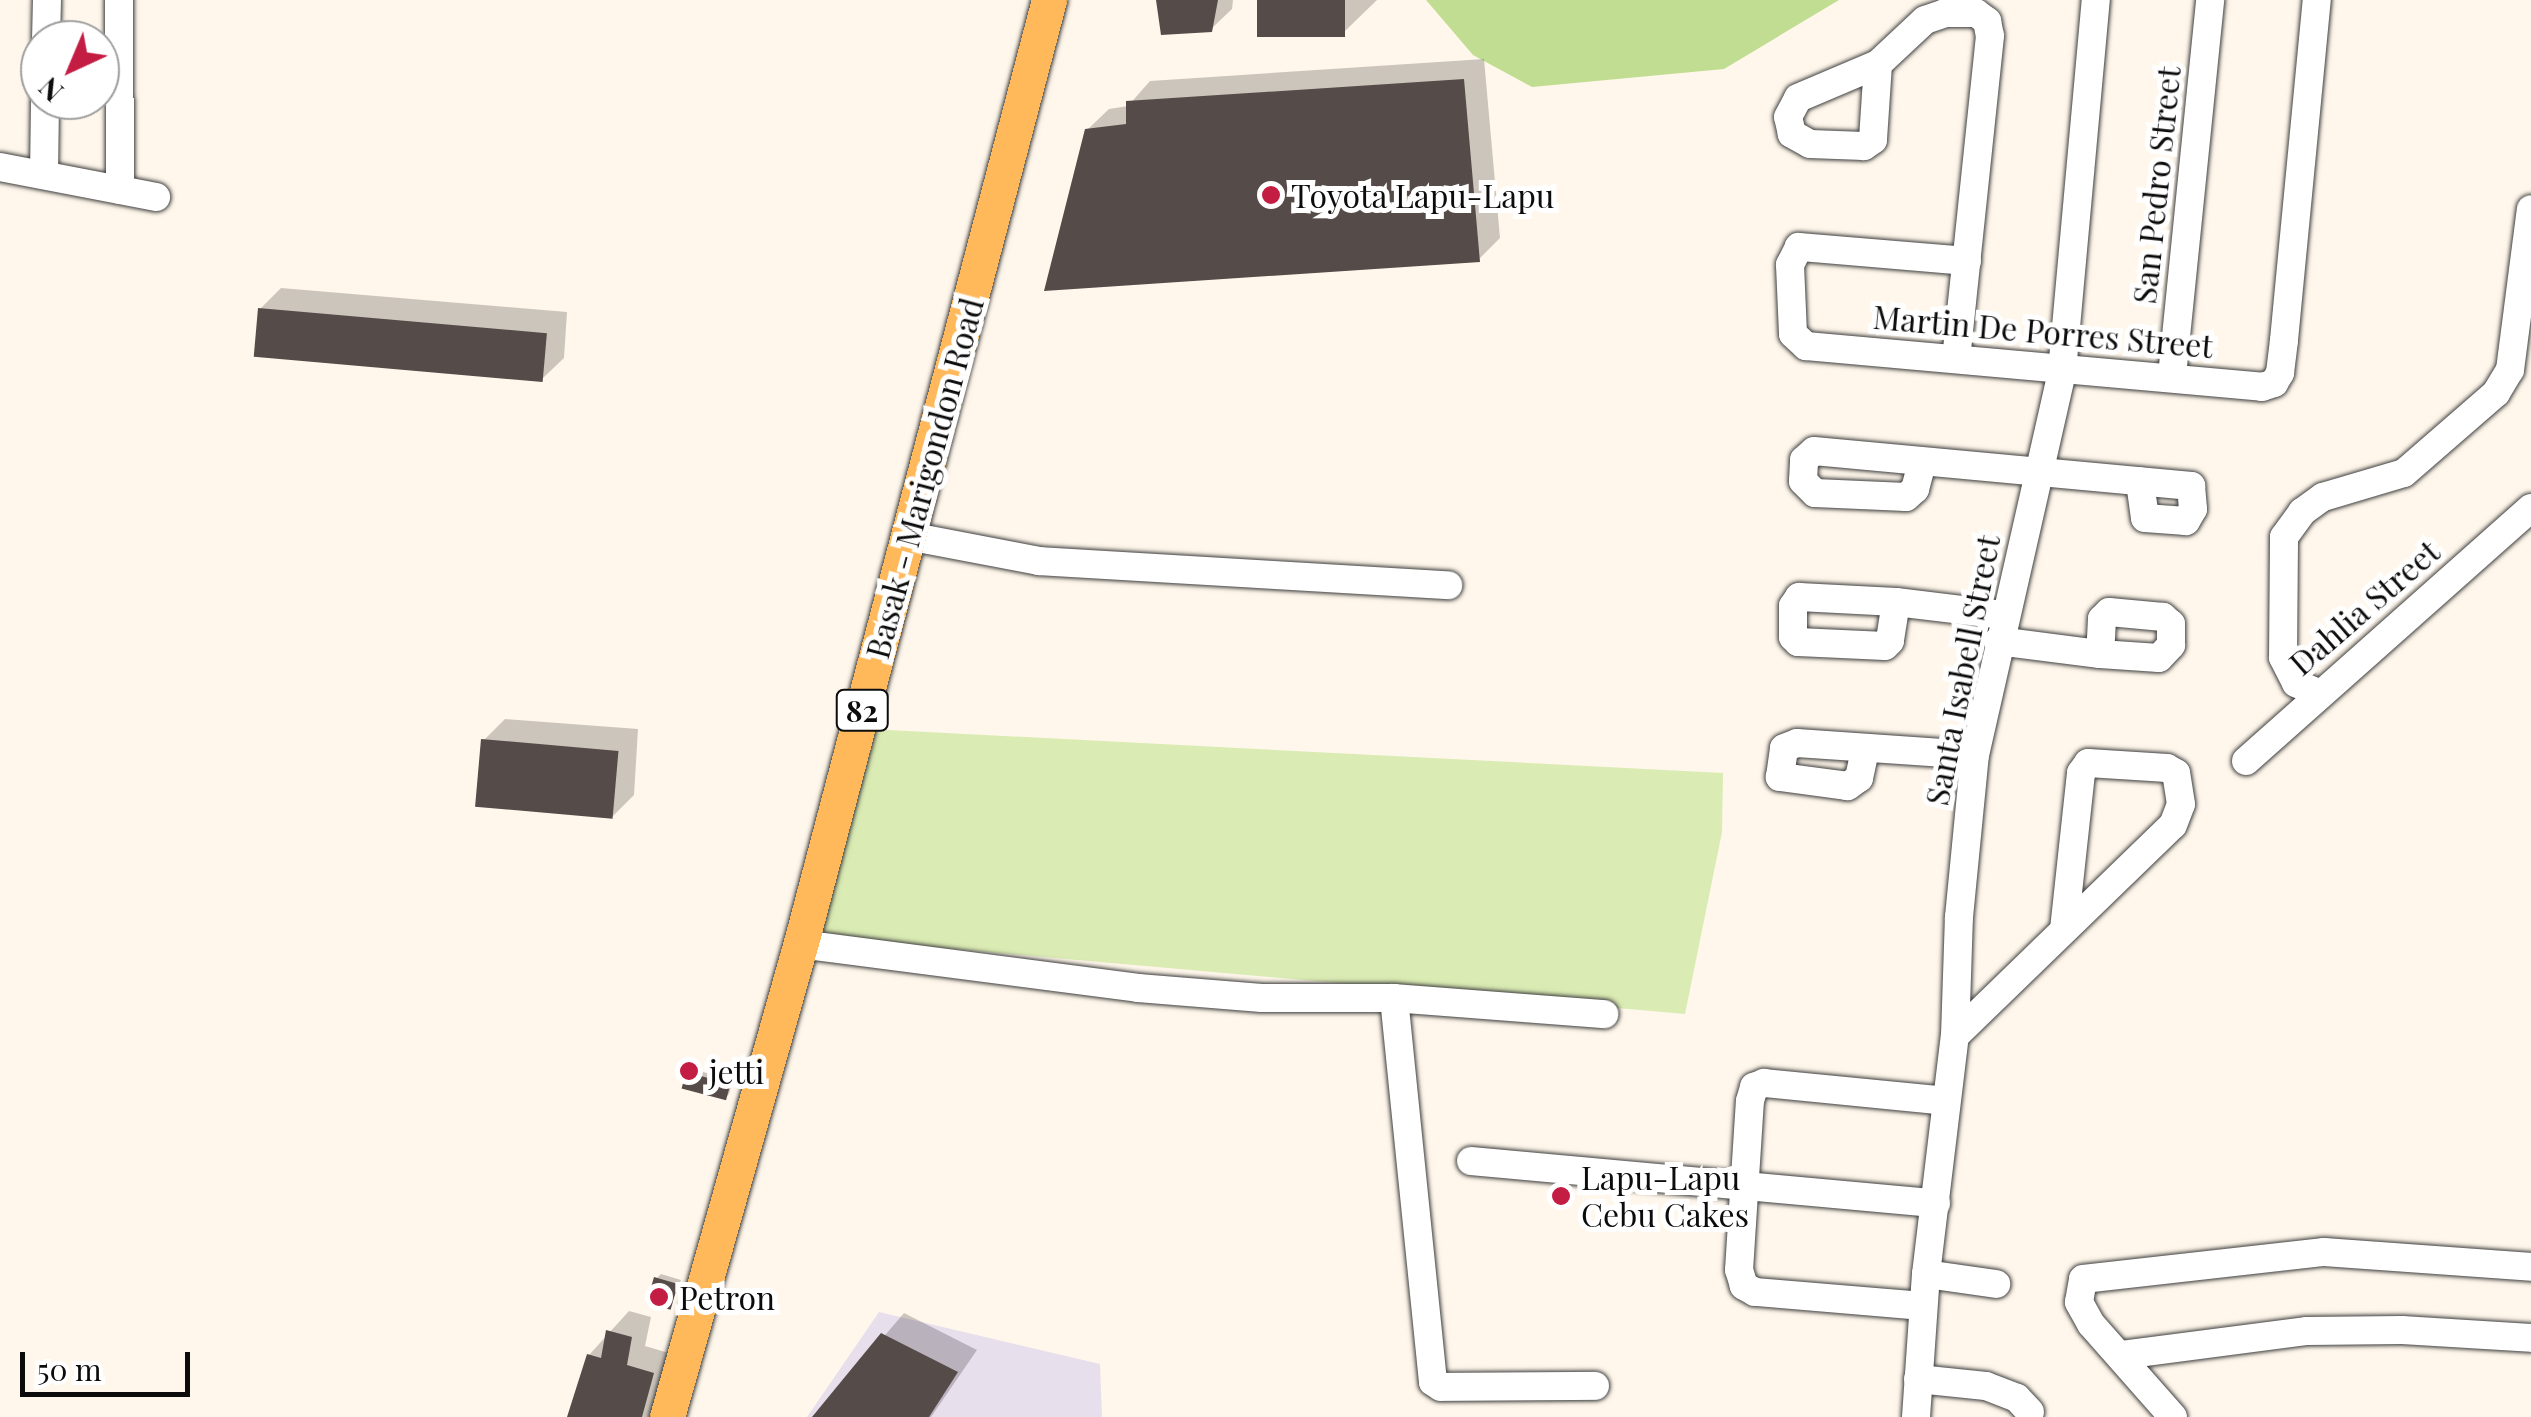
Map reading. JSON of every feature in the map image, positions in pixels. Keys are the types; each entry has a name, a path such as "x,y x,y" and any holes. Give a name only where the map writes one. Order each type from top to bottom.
{"main road":[{"name":"Basak - Marigondon Road","path":"668,1417 800,944 1049,0"}],"street":[{"path":"118,0 120,190"},
{"name":"Santa Isabell Street","path":"1916,1417 1926,1274 1954,1036 1959,917 1975,755 2062,371 2096,0"},
{"name":"San Pedro Street","path":"2172,376 2210,0"},
{"name":"Martin De Porres Street","path":"1968,261 1799,248 1790,265 1792,334 1806,346 1956,357 2062,371 2172,376 2262,387 2274,384 2280,373 2284,340 2317,0"},
{"path":"1878,64 1925,20 1944,12 1976,13 1987,21 1990,36 1956,357"},
{"path":"44,175 45,120"},
{"path":"0,167 156,198"},
{"path":"2318,693 2296,683 2284,657 2284,537 2302,512 2323,497 2404,473 2496,393 2510,370 2531,209"},
{"path":"1922,463 2140,481"},
{"name":"Dahlia Street","path":"2246,761 2318,693 2531,508"},
{"path":"908,536 1039,562 1448,585"},
{"path":"1896,602 2100,654"},
{"path":"1866,750 1975,755"},
{"path":"1954,1036 2173,824 2181,804 2176,773 2167,768 2088,763 2081,773 2064,929"},
{"path":"800,944 1138,988 1262,998 1394,998 1604,1014"},
{"path":"1394,998 1433,1382 1442,1388 1595,1386"},
{"path":"1924,1306 1756,1292 1744,1286 1738,1270 1754,1087 1764,1083 1946,1101"},
{"path":"1472,1161 1936,1203"},
{"path":"2174,1417 2091,1324 2079,1302 2083,1280 2324,1252 2531,1267"},
{"path":"1926,1274 1996,1284"},
{"path":"2122,1356 2308,1331 2531,1338"},
{"path":"1918,1380 1986,1386 2017,1398 2032,1415"}],"shaded area":[{"path":"879,1312 1100,1364 1102,1417 807,1417"}],"green space":[{"path":"1426,0 1839,0 1724,69 1532,87 1473,55"},
{"path":"869,729 1723,773 1722,832 1685,1014 820,937"}],"building":[{"path":"1156,0 1218,0 1212,32 1161,35"},
{"path":"1257,0 1345,0 1345,37 1257,37"},
{"name":"Toyota Lapu-Lapu","path":"1464,79 1480,262 1044,291 1085,129 1126,124 1126,101"},
{"path":"258,308 547,333 543,382 254,357"},
{"path":"481,739 618,751 613,819 475,807"},
{"path":"686,1072 730,1084 726,1100 682,1088"},
{"path":"654,1277 678,1284 671,1310 647,1303"},
{"path":"606,1330 632,1337 627,1365 654,1373 642,1417 567,1417 587,1354 601,1358"},
{"path":"881,1333 958,1372 929,1417 812,1417"}],"place":[{"name":"Toyota Lapu-Lapu","path":"1271,195"},
{"name":"jetti","path":"689,1071"},
{"name":"Lapu-Lapu Cebu Cakes","path":"1561,1196"},
{"name":"Petron","path":"659,1297"}]}
